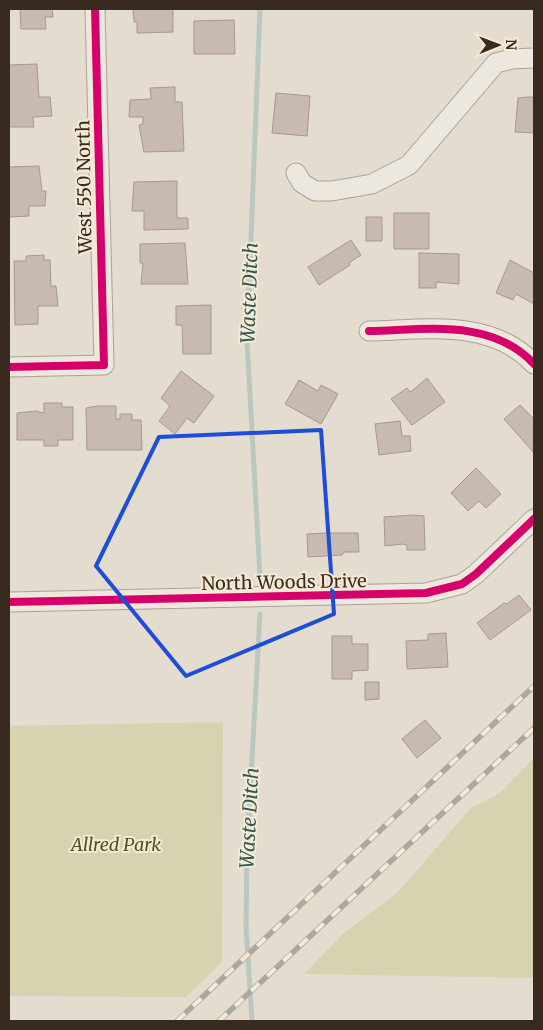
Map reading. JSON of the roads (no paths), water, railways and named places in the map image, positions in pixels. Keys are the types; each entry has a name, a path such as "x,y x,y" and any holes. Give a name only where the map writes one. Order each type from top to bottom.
{"street":[{"name":"West 550 North","path":"9,367 104,365 95,9"},
{"path":"296,173 302,183 315,191 332,191 372,184 409,166 496,63 512,59 534,58"},
{"path":"369,331 464,330 482,333 515,347 534,364"},
{"name":"North Woods Drive","path":"9,602 426,593 462,584 476,574 534,518"}],"waterway":[{"name":"Waste Ditch","path":"260,9 247,340 260,577"},
{"name":"Waste Ditch","path":"252,1021 246,927 247,850 260,614"}],"railway":[{"path":"177,1021 534,686"},
{"path":"219,1021 534,728"}],"park label":[{"name":"Allred Park","path":"116,844"}]}
